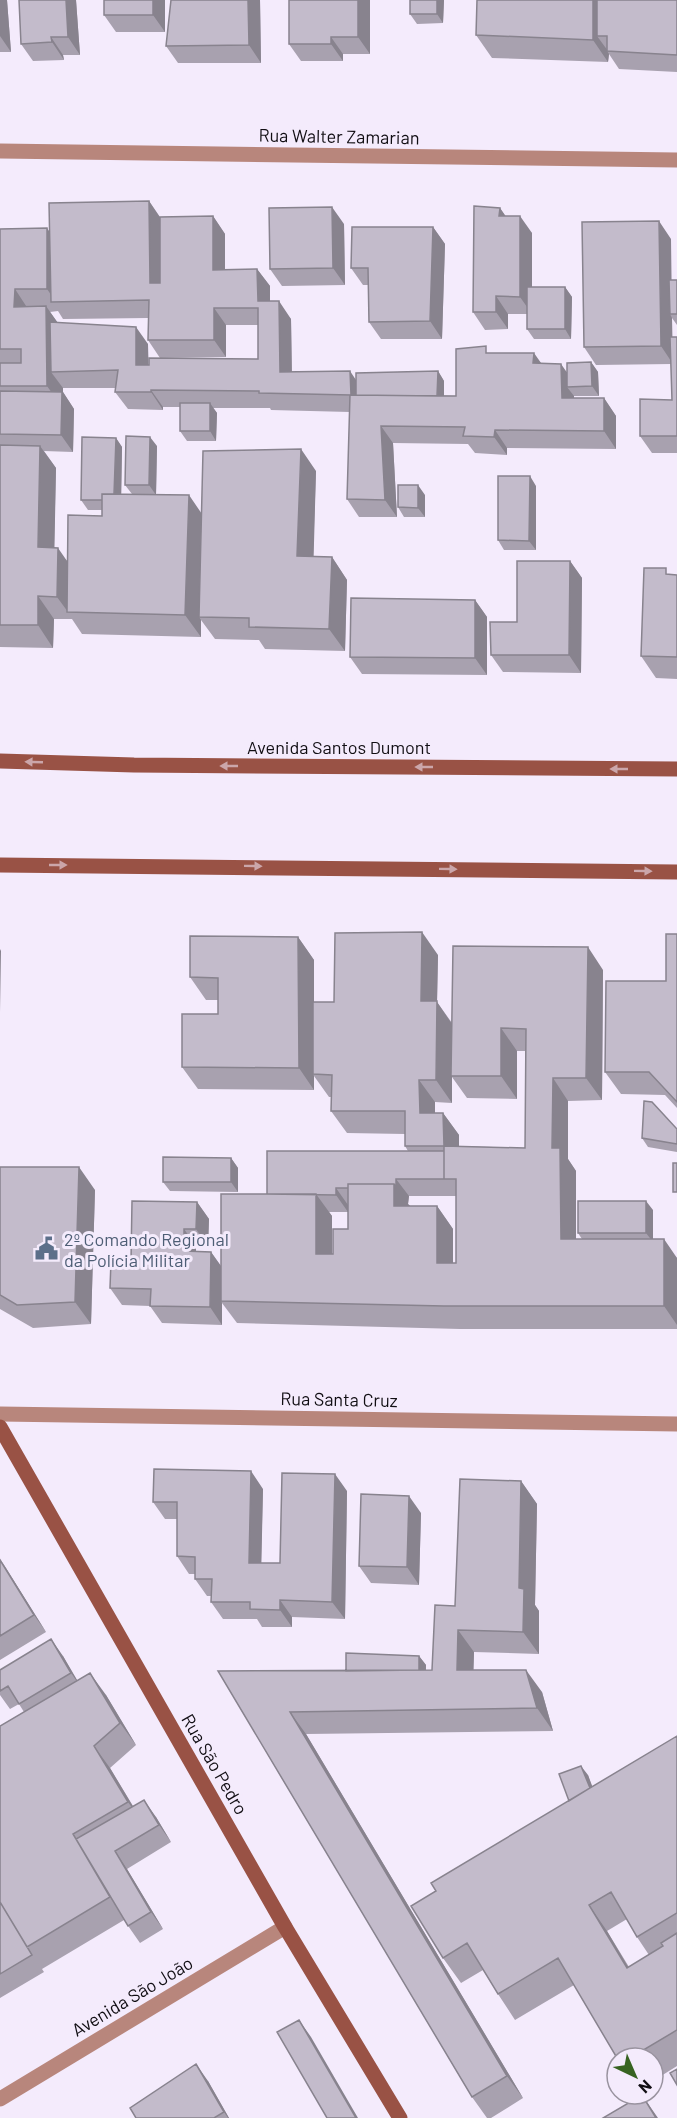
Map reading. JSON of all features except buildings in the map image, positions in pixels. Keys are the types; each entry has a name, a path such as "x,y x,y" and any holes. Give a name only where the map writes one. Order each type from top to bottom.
{"main road":[{"name":"Avenida Santos Dumont","path":"0,761 134,765 677,769"},
{"path":"0,865 677,872"},
{"name":"Rua São Pedro","path":"0,1427 285,1927 400,2118"}],"street":[{"name":"Rua Walter Zamarian","path":"0,151 677,160"},
{"name":"Rua Santa Cruz","path":"0,1414 677,1424"},
{"name":"Avenida São João","path":"0,2099 285,1927"}],"place":[{"name":"2º Comando Regional da Polícia Militar","path":"46,1249"}]}
